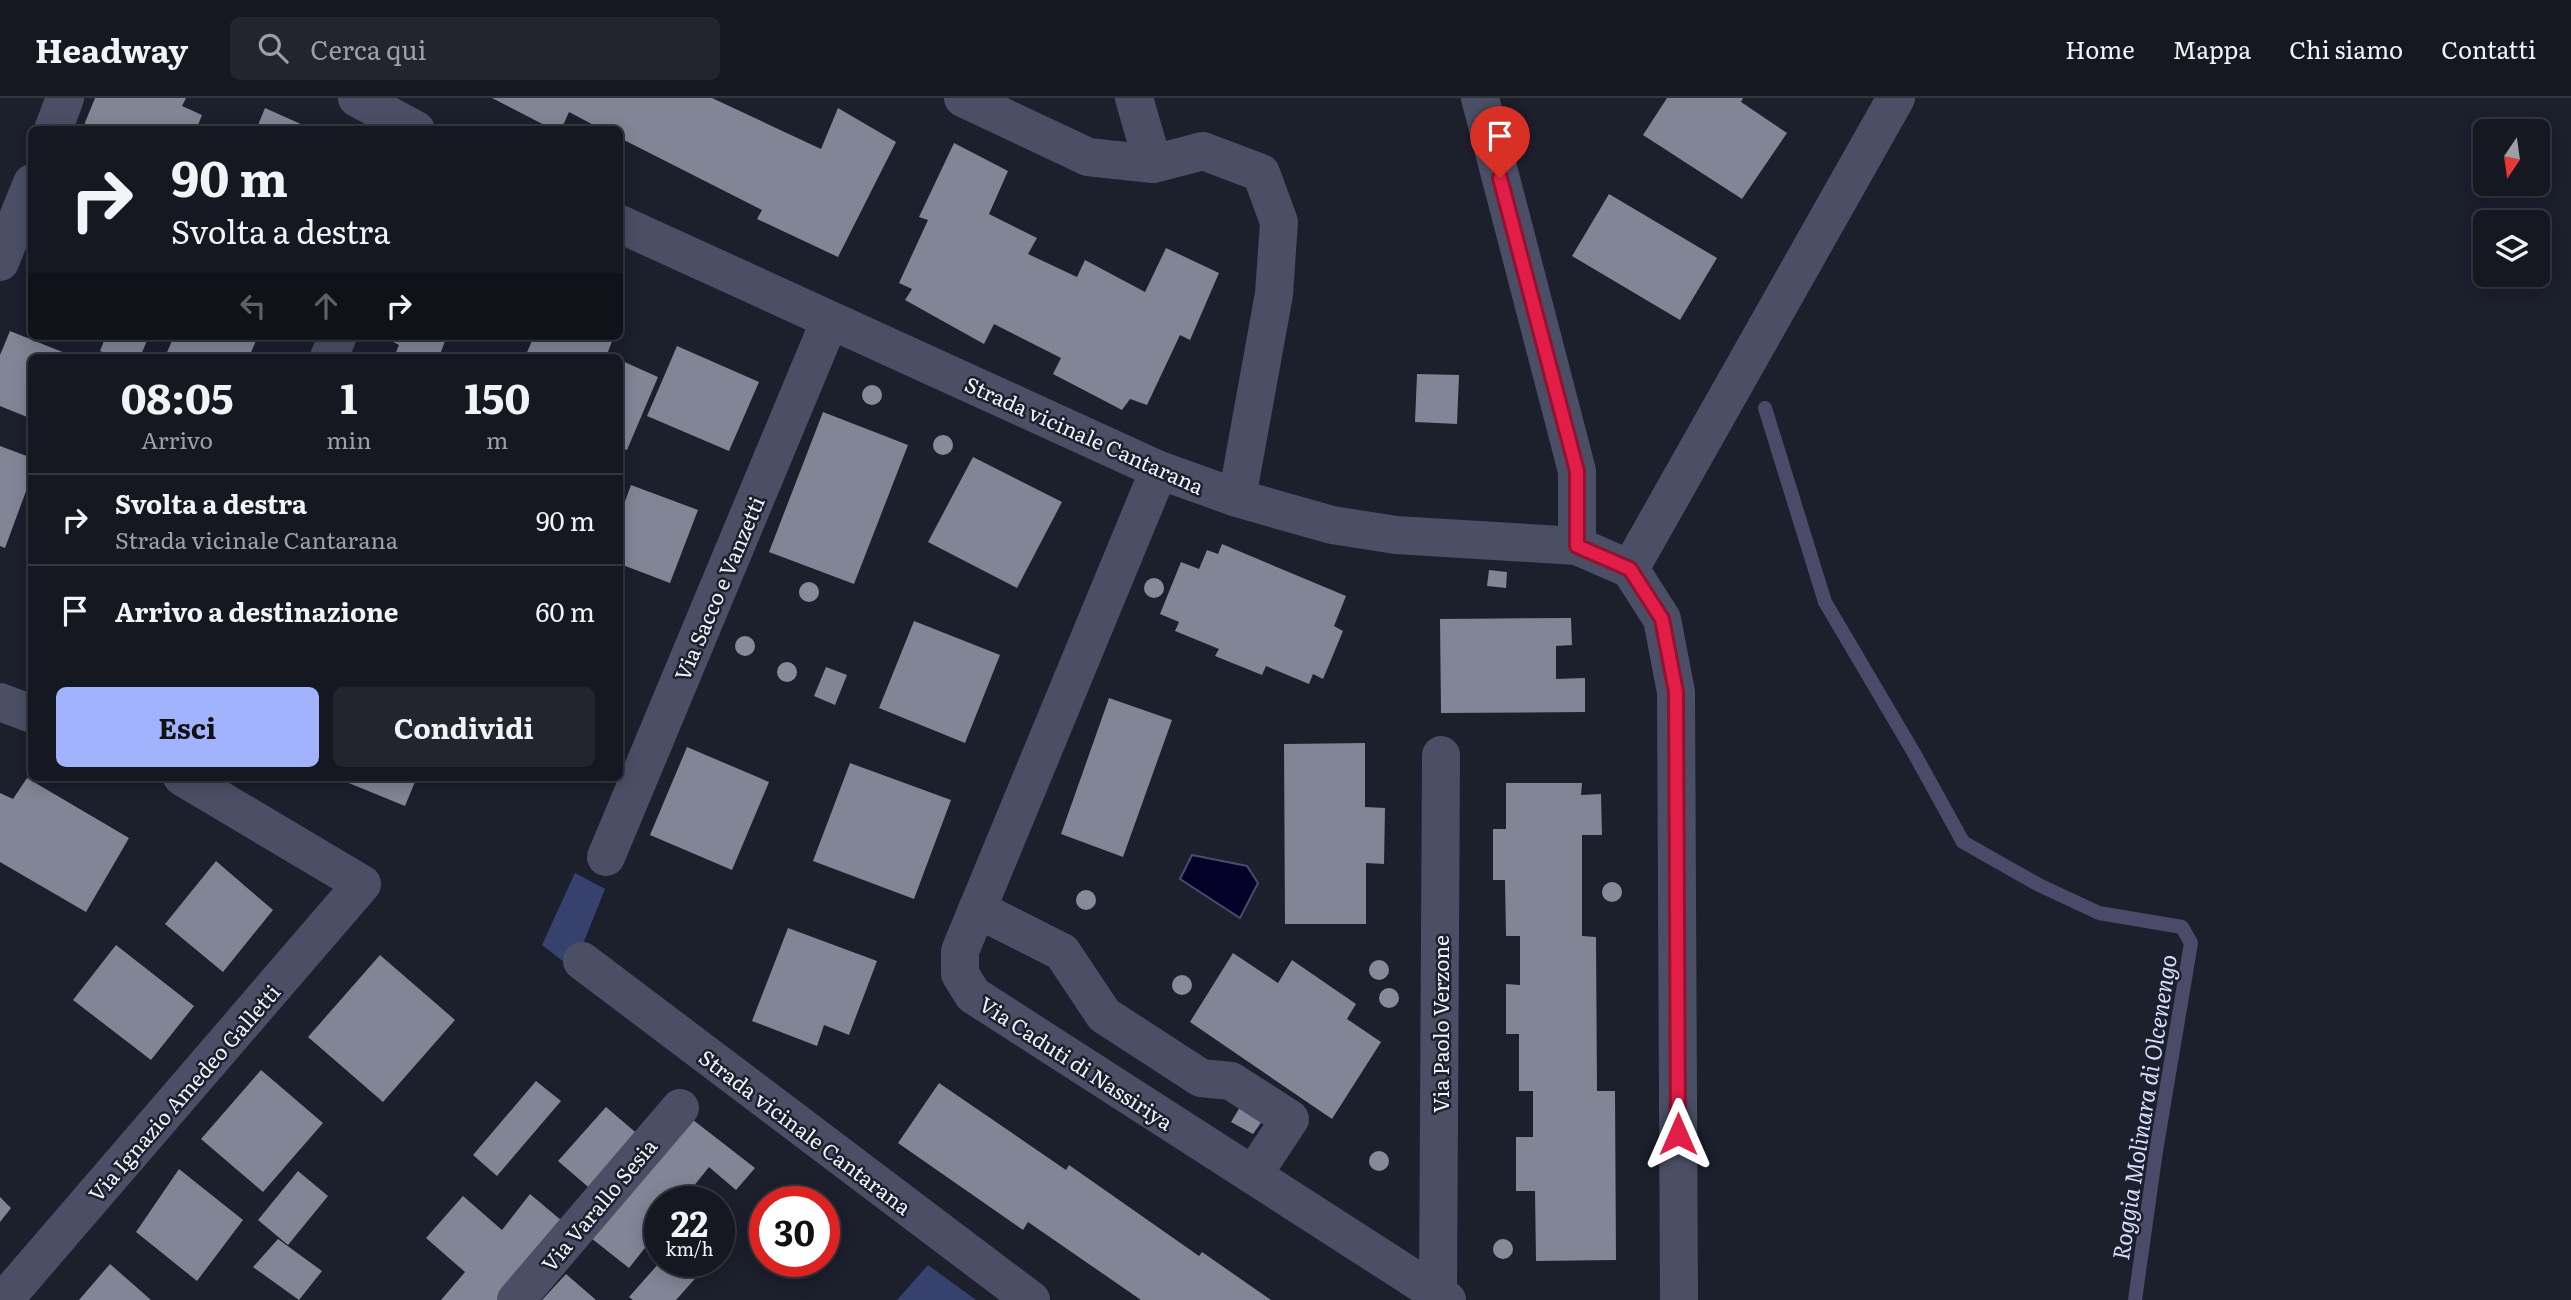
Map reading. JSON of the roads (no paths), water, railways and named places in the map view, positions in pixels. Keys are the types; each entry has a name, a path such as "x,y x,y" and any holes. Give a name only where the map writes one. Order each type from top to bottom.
{"street":[{"path":"54,126 65,98"},
{"path":"357,98 409,126"},
{"path":"963,98 1088,157 1153,164 1203,151 1261,173 1279,222 1274,294 1237,498"},
{"path":"1134,98 1153,164"},
{"path":"1480,98 1577,471 1577,546"},
{"path":"1679,1300 1676,692 1662,619 1630,569 1896,98"},
{"path":"0,262 28,193"},
{"name":"Strada vicinale Cantarana","path":"623,224 1159,470 1237,498 1332,525 1396,535 1577,546 1630,569"},
{"name":"Via Sacco e Vanzetti","path":"606,857 830,320"},
{"name":"Via Caduti di Nassiriya","path":"1159,470 960,951 960,974 973,995 1442,1297"},
{"path":"0,702 28,712"},
{"name":"Via Paolo Verzone","path":"1441,755 1442,1297"},
{"name":"Via Ignazio Amedeo Galletti","path":"4,1300 362,884 189,781"},
{"path":"977,909 1062,952 1104,1016 1201,1078 1231,1082 1290,1119 1253,1175"},
{"name":"Strada vicinale Cantarana","path":"582,961 1031,1300"},
{"name":"Via Varallo Sesia","path":"516,1300 680,1108"}],"waterway":[{"name":"Roggia Molinara di Olcenengo","path":"1765,408 1825,602 1963,842 2039,885 2099,913 2182,927 2191,943 2156,1151 2135,1300"}]}
